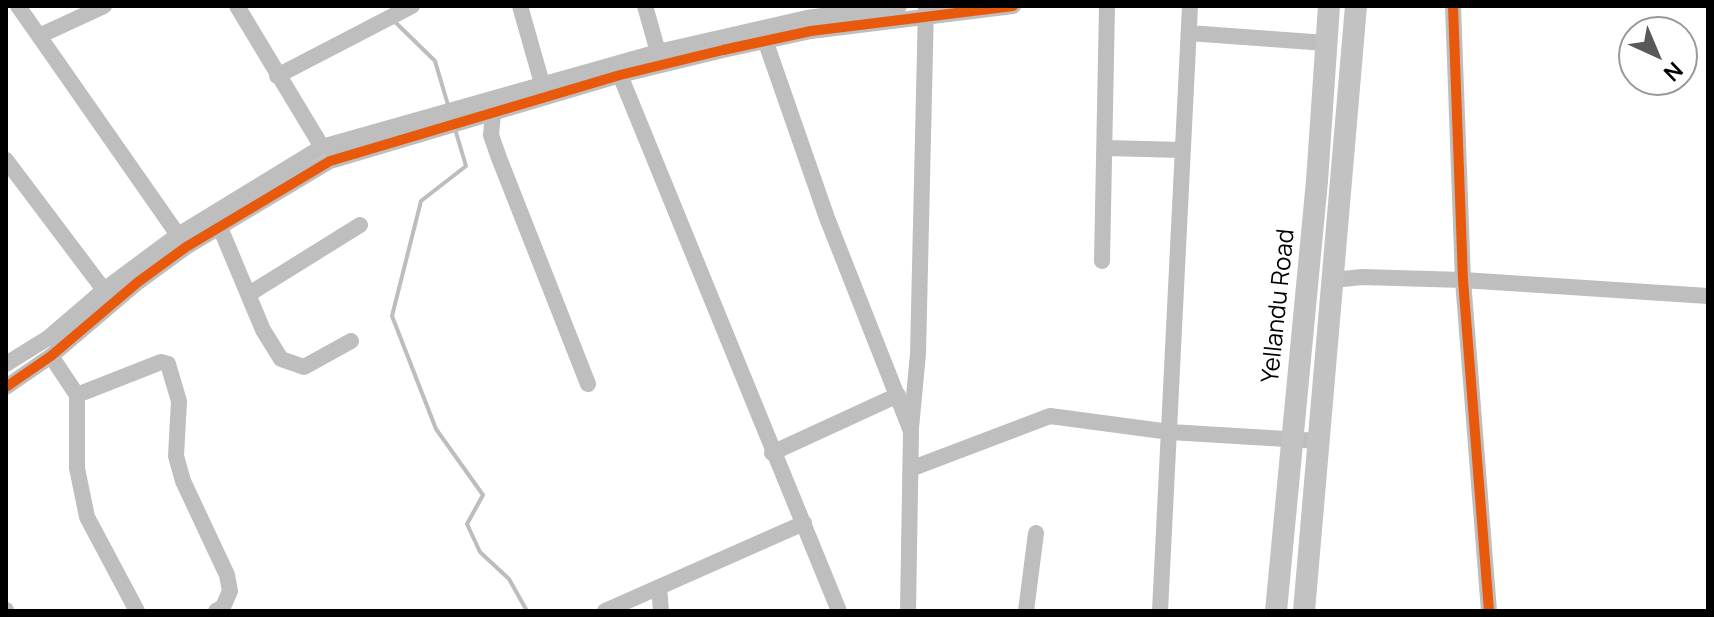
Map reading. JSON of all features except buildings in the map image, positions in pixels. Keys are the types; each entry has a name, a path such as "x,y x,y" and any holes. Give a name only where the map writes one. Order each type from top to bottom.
{"main road":[{"name":"Yellandu Road","path":"1276,611 1317,181 1329,6"},
{"name":"Yellandu Road","path":"1304,611 1356,6"}],"street":[{"path":"18,6 178,235"},
{"path":"39,36 104,6"},
{"path":"237,6 322,147"},
{"path":"277,76 412,6"},
{"path":"520,6 543,87"},
{"path":"645,6 658,52"},
{"path":"485,112 543,87 805,12 899,6"},
{"path":"6,364 48,338 104,290 178,235 322,147 485,112 765,40 926,13 1013,6"},
{"path":"1102,261 1107,148 1107,6"},
{"path":"1160,611 1190,6"},
{"path":"1453,6 1463,280 1489,611"},
{"path":"908,611 913,468 911,431 918,354 926,13"},
{"path":"1189,33 1326,43"},
{"path":"765,40 827,218 911,431"},
{"path":"620,75 839,611"},
{"path":"485,112 499,158 588,384"},
{"path":"6,387 51,356 138,282 219,225 330,161 442,120"},
{"path":"1107,148 1182,150"},
{"path":"6,160 104,290"},
{"path":"219,225 263,330 281,359 304,367 351,341"},
{"path":"249,294 360,225"},
{"path":"1333,280 1362,277 1463,280 1708,296"},
{"path":"51,356 77,395 77,468 87,517 137,611"},
{"path":"77,395 161,362 168,364 179,401 176,456 183,481 227,575 230,591 223,607 216,611"},
{"path":"772,453 898,395"},
{"path":"913,468 1050,416 1170,432 1319,441"},
{"path":"605,611 804,523"},
{"path":"1026,611 1036,533"},
{"path":"659,587 661,611"}],"waterway":[{"path":"394,21 435,61 448,105"},
{"path":"455,129 466,166 421,201 392,316 436,429 483,495 467,524 480,552 509,579 527,611"}],"cycle path":[{"path":"6,387 51,356 138,282 186,247 330,161 620,75 723,50 811,31 1013,6"},
{"path":"1453,6 1463,280 1489,611"}]}
